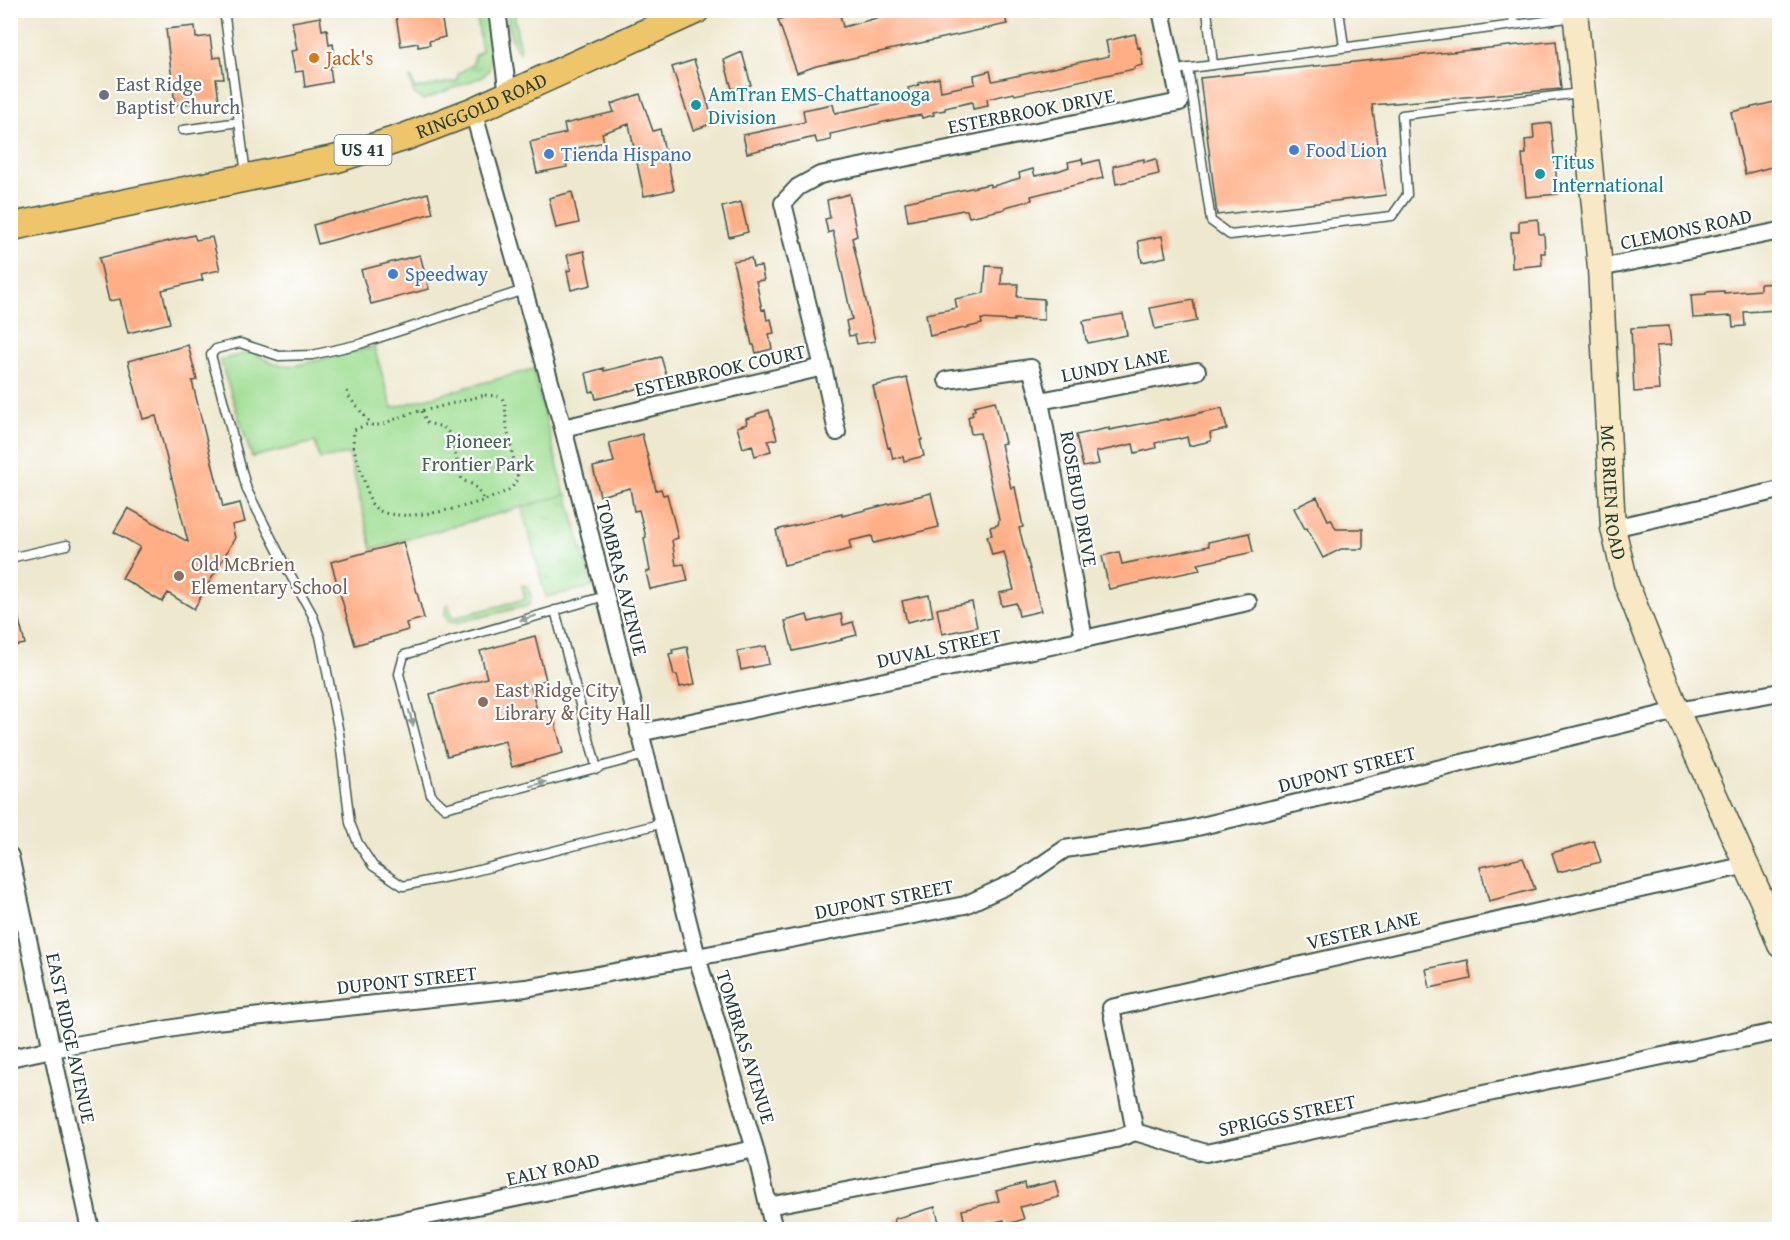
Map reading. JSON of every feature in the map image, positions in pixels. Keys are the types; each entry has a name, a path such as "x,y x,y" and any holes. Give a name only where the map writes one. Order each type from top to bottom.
{"main road":[{"name":"RINGGOLD ROAD","path":"10,228 336,159 405,137 473,111 696,10"},
{"name":"MC BRIEN ROAD","path":"1575,14 1600,268 1613,528 1626,583 1677,711 1747,865 1773,907 1779,945"}],"street":[{"path":"497,10 508,95"},
{"path":"1161,10 1180,69"},
{"name":"ESTERBROOK DRIVE","path":"823,367 783,203 798,187 820,175 1180,102 1180,69"},
{"name":"TOMBRAS AVENUE","path":"473,111 562,428 697,957 755,1149 774,1230"},
{"name":"CLEMONS ROAD","path":"1600,268 1779,231"},
{"name":"ESTERBROOK COURT","path":"562,428 823,367 837,432"},
{"name":"LUNDY LANE","path":"946,380 1031,368"},
{"name":"ROSEBUD DRIVE","path":"1031,368 1040,401 1083,639"},
{"name":"LUNDY LANE","path":"1040,401 1197,371"},
{"path":"1613,528 1779,490"},
{"name":"DUVAL STREET","path":"639,733 1248,602"},
{"name":"DUPONT STREET","path":"10,1058 52,1048 215,1021 526,988 965,905 1020,879 1065,849 1185,830 1677,711 1779,692"},
{"name":"EAST RIDGE AVENUE","path":"10,856 91,1230"},
{"name":"VESTER LANE","path":"1135,1132 1111,1008 1747,865"},
{"name":"SPRIGGS STREET","path":"1135,1132 1206,1153 1779,1031"},
{"path":"768,1206 1116,1139 1135,1132"},
{"name":"EALY ROAD","path":"358,1230 755,1149"}],"lane":[{"path":"224,10 246,177"},
{"path":"1207,10 1213,65"},
{"path":"1339,10 1344,47"},
{"path":"1512,10 1514,25"},
{"path":"1575,14 1514,25 1180,69 1211,221 1230,235 1392,216 1407,195 1402,115 1583,93"},
{"path":"183,130 239,122"},
{"path":"524,290 360,344 312,355 279,356 240,343 216,349 211,355 239,464 247,490 312,614 320,636 339,733 350,823 358,843 373,866 403,886 471,872 663,823"},
{"path":"10,558 67,545"},
{"path":"605,596 404,655 399,674 431,795 445,808 645,755"},
{"path":"555,610 597,769"}],"path":[{"path":"347,392 372,425"},
{"path":"485,395 502,398 518,478 512,488 463,507 424,514 393,514 378,510 371,503 353,446 354,430 372,425 380,425 414,412 485,395"},
{"path":"422,411 427,423 443,427 450,434 462,480 474,484 484,499"}],"green space":[{"path":"476,11 490,11 492,40 489,70 482,77 423,100 414,94 410,78 412,78 414,89 457,81 458,74 473,64 475,55 482,51"},
{"path":"507,11 514,11 520,53 512,39"},
{"name":"Pioneer Frontier Park","path":"374,347 392,408 533,369 565,495 372,549 349,454 320,459 315,442 252,457 220,360 251,352 274,364 294,366"},
{"path":"567,494 592,587 546,597 522,507"},
{"path":"522,585 527,586 531,595 530,604 527,606 455,623 449,622 445,615 445,608 448,604 453,618 525,599"}],"building":[{"path":"395,10 440,10 445,37 429,41 430,45 418,47 418,43 401,46"},
{"path":"806,10 839,10 843,27 906,10 1003,10 1007,24 816,66 797,73 778,20"},
{"name":"Jack's","path":"320,17 322,30 327,29 329,45 333,44 336,65 330,66 332,82 305,87 303,71 295,72 291,51 297,50 292,22"},
{"path":"195,26 196,38 210,36 213,58 221,57 224,79 216,79 219,100 175,105 166,29"},
{"path":"1135,34 1143,65 1134,67 1134,69 987,99 988,106 973,109 972,102 945,108 945,110 933,112 934,115 922,118 921,115 902,118 830,134 831,140 817,143 815,137 747,153 743,135 805,122 803,110 833,104 835,113 898,100 897,98 910,95 908,88 939,78 941,91 975,84 974,75 990,71 993,81 1109,56 1106,41"},
{"name":"Food Lion","path":"1556,41 1561,89 1372,105 1386,195 1217,215 1200,78"},
{"path":"742,52 751,85 732,89 724,60"},
{"name":"AmTran EMS-Chattanooga Division","path":"694,60 714,123 693,130 672,67"},
{"path":"640,94 653,131 660,129 674,190 644,196 629,124 602,133 604,142 564,151 567,167 537,173 530,142 566,133 564,124 614,112 611,104"},
{"path":"1779,101 1779,165 1745,174 1731,112"},
{"name":"Titus International","path":"1551,123 1558,194 1526,197 1522,154 1526,154 1525,140 1534,139 1533,125"},
{"path":"1082,159 1083,164 1099,160 1103,178 1031,196 1032,200 969,217 967,210 963,210 908,221 905,202 990,184 990,187 1020,178 1019,173 1033,169 1035,176 1058,171 1069,167 1068,162"},
{"path":"1144,159 1144,162 1156,159 1159,174 1116,184 1113,166"},
{"path":"572,192 579,223 556,228 549,198"},
{"path":"428,193 433,213 318,244 313,225"},
{"path":"849,194 857,236 852,238 875,341 857,344 855,335 849,336 846,321 852,319 833,231 828,233 825,219 830,218 827,200"},
{"path":"741,202 748,232 729,237 722,207"},
{"path":"1538,219 1539,234 1544,234 1545,253 1541,253 1542,265 1512,268 1511,232 1519,232 1519,221"},
{"path":"194,235 196,240 212,237 220,270 201,274 203,280 162,290 170,323 128,333 120,299 109,301 99,258"},
{"path":"1162,236 1166,257 1142,262 1138,241"},
{"path":"584,251 591,285 571,290 567,271 571,270 567,255"},
{"path":"420,255 429,289 371,304 361,270"},
{"path":"751,258 753,267 761,266 764,280 756,281 762,310 765,309 767,320 771,319 774,333 769,334 772,349 756,353 752,345 733,261"},
{"path":"986,266 1002,267 1001,284 1018,284 1017,297 1044,299 1044,320 981,319 982,324 930,336 926,314 957,308 955,299 984,293"},
{"path":"1779,283 1779,310 1744,312 1745,326 1733,327 1732,316 1693,318 1691,295 1706,294 1706,292 1760,290 1760,284"},
{"path":"1193,300 1197,321 1155,329 1150,308"},
{"path":"1123,314 1127,335 1088,343 1083,321"},
{"path":"1669,326 1671,345 1656,346 1659,390 1634,392 1631,328"},
{"path":"188,345 197,380 192,381 223,507 240,503 245,522 232,525 235,538 194,609 168,593 162,602 122,578 140,547 114,532 128,508 188,542 156,416 143,419 128,361"},
{"path":"661,357 668,381 596,399 594,391 590,392 586,373"},
{"path":"907,378 924,456 904,461 903,456 893,459 890,447 888,448 873,386"},
{"path":"995,401 1005,443 1001,444 1011,488 1015,487 1023,527 1019,528 1041,611 1019,616 1016,603 1002,606 999,593 1014,590 1004,552 992,555 987,536 992,535 990,527 998,525 999,520 980,433 971,434 968,417 973,415 974,406"},
{"path":"1222,408 1227,429 1210,433 1211,441 1189,446 1187,437 1179,438 1155,443 1156,448 1135,453 1133,444 1096,452 1099,464 1083,467 1076,435"},
{"path":"769,410 777,439 768,441 771,451 755,456 752,445 743,448 737,427 747,424 746,419"},
{"path":"642,434 656,490 661,489 663,495 667,494 678,538 672,540 676,565 684,564 688,581 650,589 646,572 650,571 644,538 646,537 639,510 634,511 630,488 600,496 593,467 614,462 609,443"},
{"path":"931,493 939,527 874,543 872,536 849,541 851,549 784,565 776,530"},
{"path":"1317,497 1328,520 1331,519 1336,529 1363,529 1363,549 1341,549 1323,558 1294,508"},
{"path":"1249,533 1253,552 1198,564 1200,570 1109,589 1102,556 1119,552 1122,564 1209,546 1208,542"},
{"path":"403,542 424,618 406,623 408,630 355,645 331,562"},
{"path":"929,595 933,616 907,622 902,601"},
{"path":"972,602 977,627 942,634 937,609"},
{"path":"10,604 15,604 25,644 10,647"},
{"path":"841,614 843,625 853,622 857,635 793,651 785,621 807,615 809,622"},
{"name":"East Ridge City Library & City Hall","path":"535,636 546,680 530,684 538,714 552,711 563,753 512,767 505,741 447,756 430,694 487,678 480,651"},
{"path":"766,646 769,664 741,670 737,651"},
{"path":"687,647 695,684 680,687 677,675 674,675 669,654 673,653 672,650"},
{"path":"1594,841 1601,862 1558,872 1552,853"},
{"path":"1523,858 1535,889 1489,901 1480,867"},
{"path":"1468,960 1471,979 1430,988 1426,969"},
{"path":"1055,1181 1059,1197 1020,1207 1024,1219 1005,1225 1004,1220 966,1229 962,1210 999,1201 996,1191 1025,1183 1026,1188"},
{"path":"935,1207 941,1230 897,1230 894,1219"}],"place":[{"name":"Jack's","path":"314,58"},
{"name":"East Ridge Baptist Church","path":"104,95"},
{"name":"AmTran EMS-Chattanooga Division","path":"696,105"},
{"name":"Food Lion","path":"1294,150"},
{"name":"Tienda Hispano","path":"549,154"},
{"name":"Titus International","path":"1540,174"},
{"name":"Speedway","path":"393,274"},
{"name":"Old McBrien Elementary School","path":"179,576"},
{"name":"East Ridge City Library & City Hall","path":"483,702"}]}
